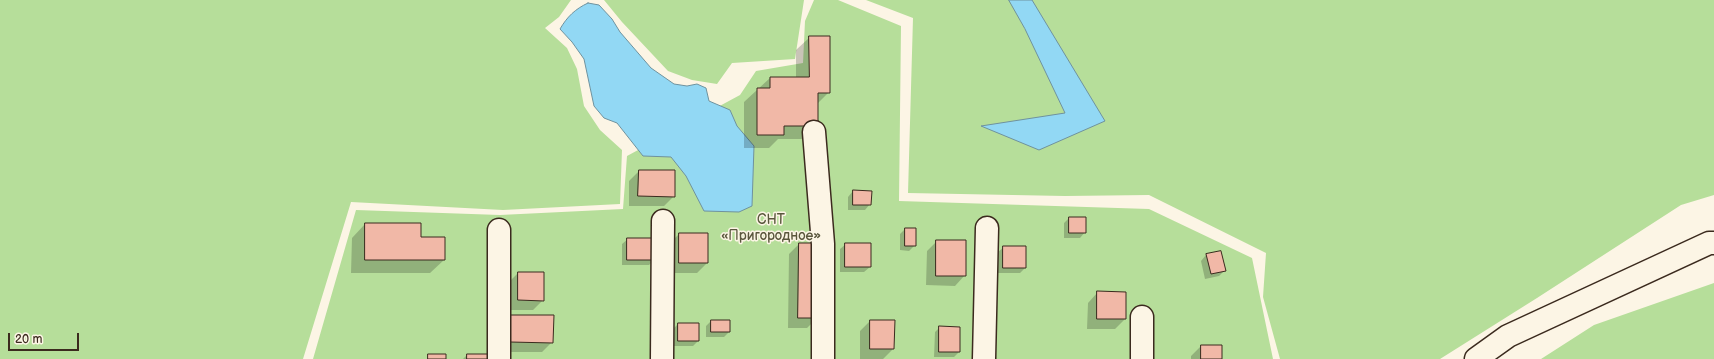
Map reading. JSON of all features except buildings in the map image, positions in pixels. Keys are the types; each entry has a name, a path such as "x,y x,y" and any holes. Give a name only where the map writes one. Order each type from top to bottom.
{"street":[{"path":"814,132 823,244 823,359"},
{"path":"662,359 663,221"},
{"path":"984,359 987,228"},
{"path":"499,230 499,359"},
{"path":"1476,359 1508,336 1709,243 1714,243"},
{"path":"1142,317 1142,359"}],"green space":[{"path":"0,0 571,0 559,17 545,28 567,48 577,69 584,106 600,130 622,150 620,204 503,210 351,202 303,359 0,359"},
{"path":"604,0 804,0 795,59 732,63 717,84 692,80 668,71 622,22"},
{"name":"СНТ «Пригородное»","path":"814,0 838,0 901,26 899,201 1149,209 1252,258 1273,359 313,359 356,210 500,215 623,209 627,156 740,95 756,71 803,63 805,21"},
{"path":"866,0 1714,0 1714,195 1681,205 1440,359 1280,359 1263,297 1266,253 1149,195 1065,196 908,193 913,18"},
{"path":"1714,283 1714,359 1541,359 1594,325"}],"water":[{"path":"1009,0 1032,0 1105,121 1039,150 981,126 1065,113 1025,29"},
{"path":"588,3 599,5 651,68 674,84 687,86 697,84 706,88 709,101 730,110 737,126 754,146 752,206 739,212 704,211 686,176 671,157 643,156 617,123 604,118 594,106 584,59 572,42 560,29 572,14"}]}
